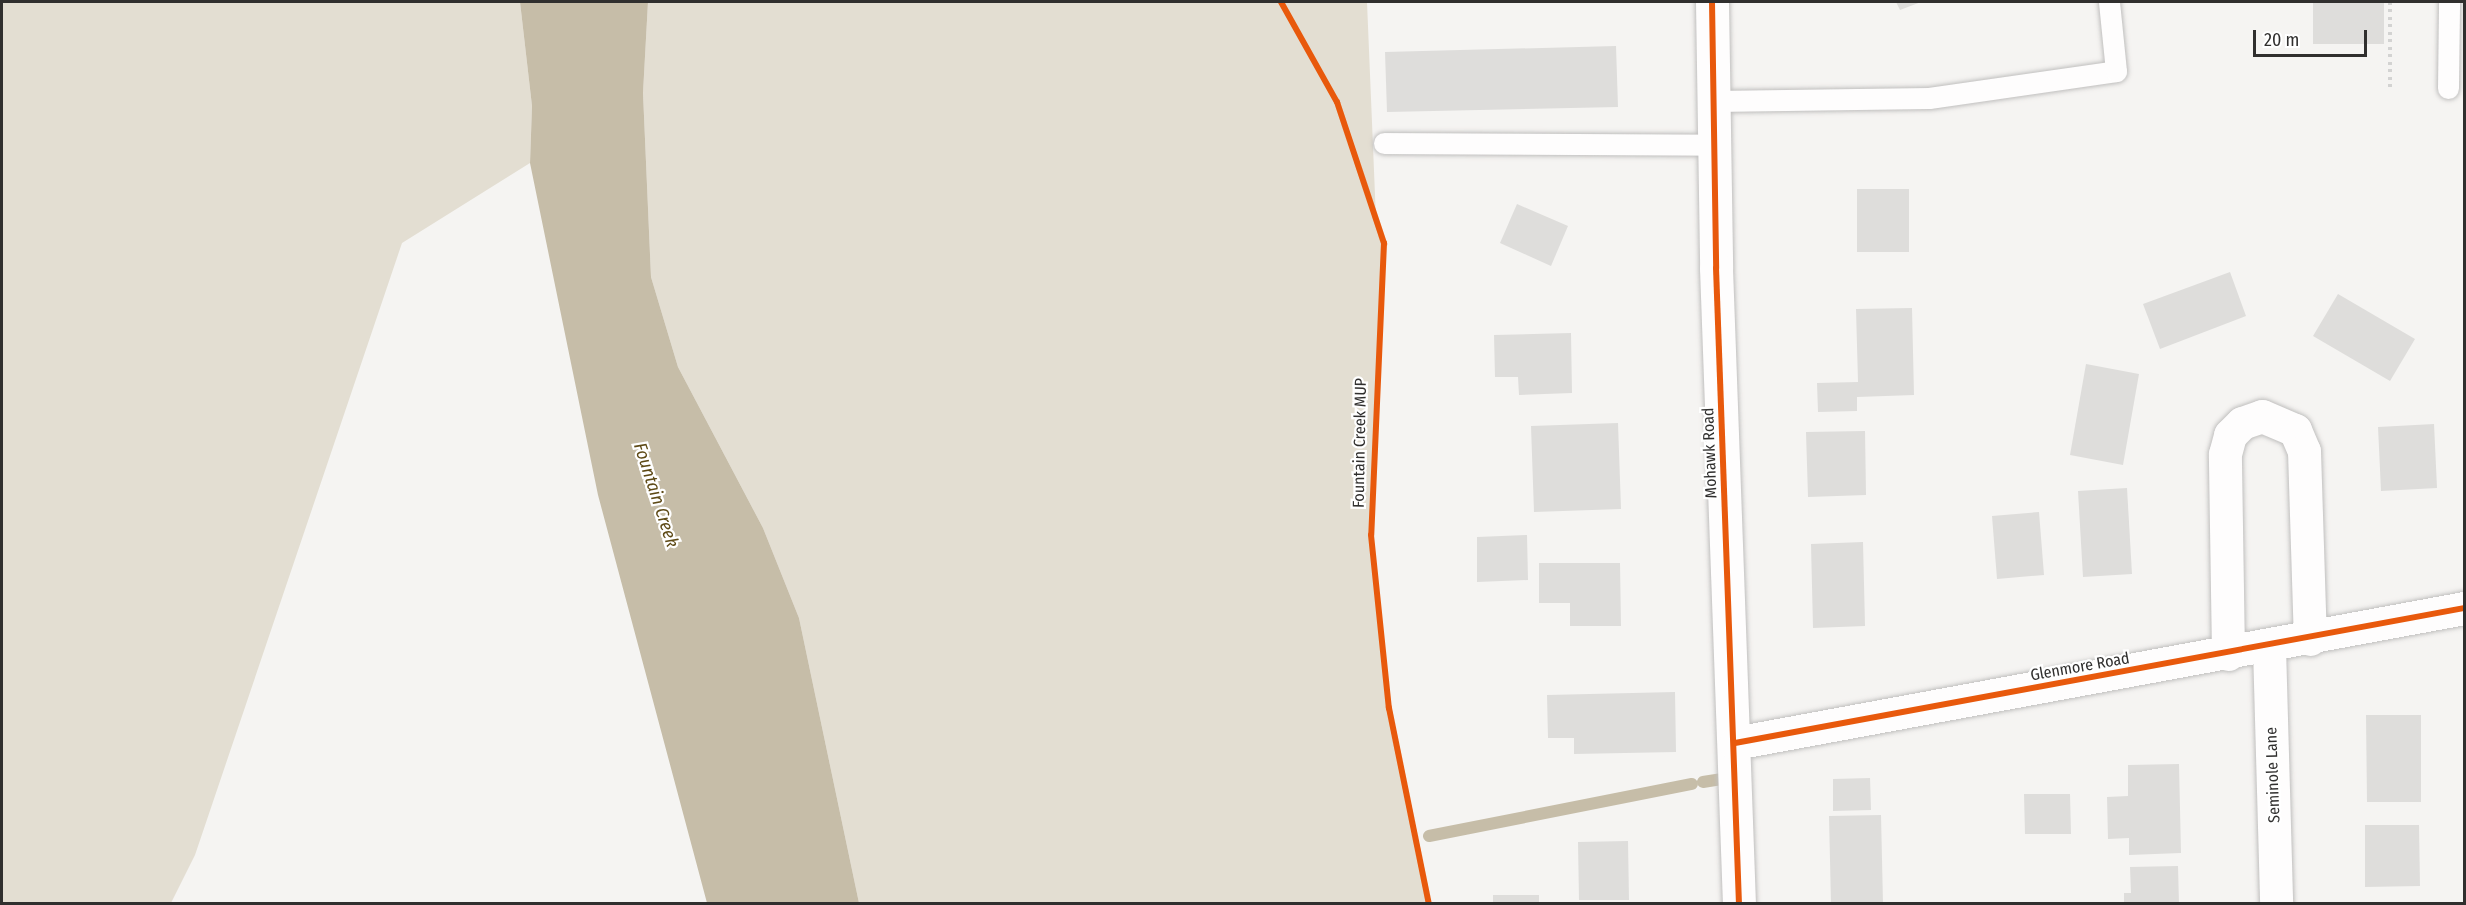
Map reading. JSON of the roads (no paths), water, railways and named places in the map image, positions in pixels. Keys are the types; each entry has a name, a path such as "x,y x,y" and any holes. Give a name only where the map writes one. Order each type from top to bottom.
{"street":[{"name":"Mohawk Road","path":"1712,2 1714,145 1739,903"},
{"path":"2228,654 2225,454 2230,435 2242,423 2262,416 2295,430 2304,451 2310,639"},
{"name":"Glenmore Road","path":"1735,743 2269,647 2464,608"},
{"name":"Seminole Lane","path":"2269,647 2276,903"}],"lane":[{"path":"1714,101 1929,98 2116,71 2109,2"},
{"path":"2448,88 2449,2"},
{"path":"1384,143 1714,145"}],"water":[{"name":"Fountain Creek","path":"520,2 648,2 643,93 651,277 678,367 763,528 799,618 859,903 707,903 598,495 530,163 532,106"}],"waterway":[{"path":"1703,782 1734,777"},
{"path":"1429,836 1692,784"}]}
